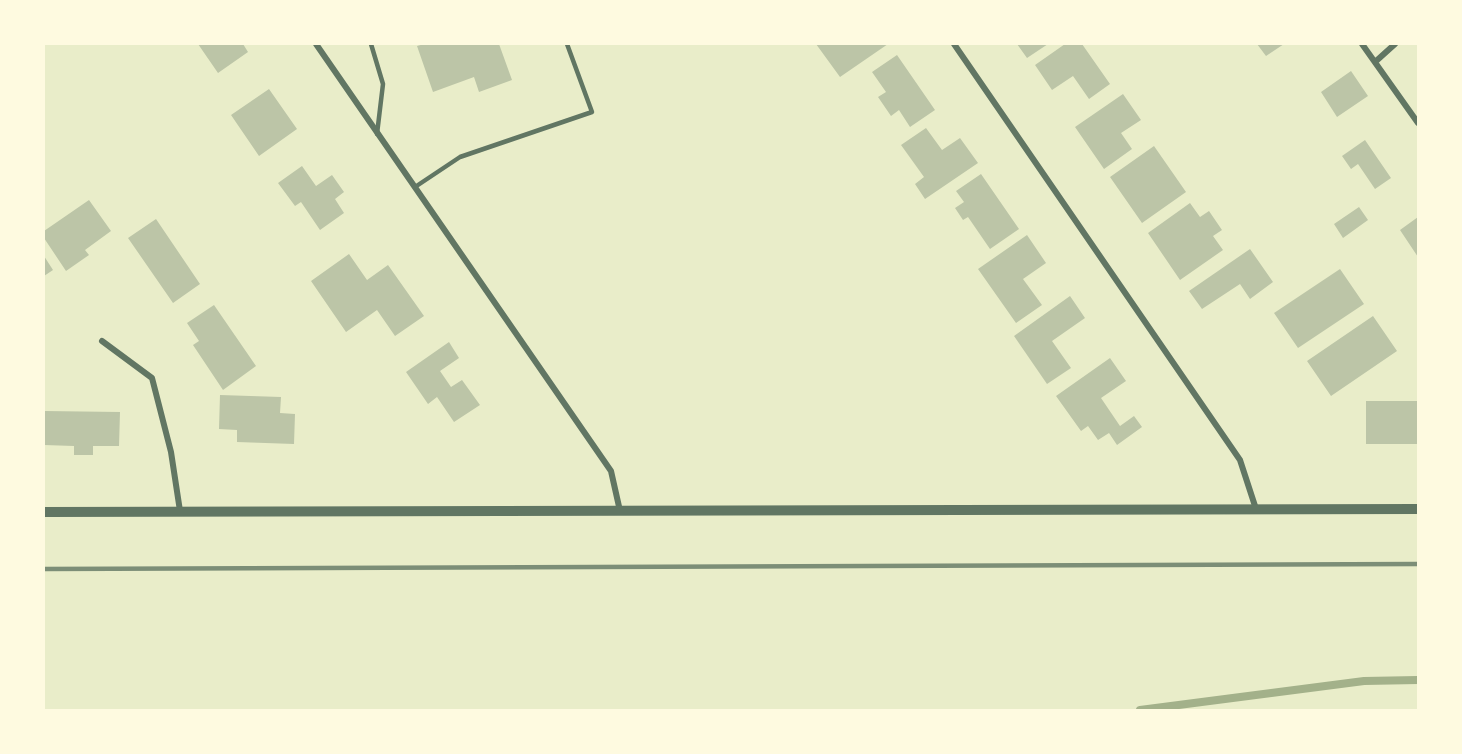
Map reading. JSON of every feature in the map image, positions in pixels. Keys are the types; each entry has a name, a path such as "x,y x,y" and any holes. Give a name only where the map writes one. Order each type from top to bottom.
{"street":[{"path":"316,44 610,471 620,511"},
{"path":"954,44 1240,460 1256,509"},
{"path":"1362,44 1419,123"},
{"path":"1375,62 1395,44"},
{"path":"102,341 152,378 171,452 180,511"},
{"path":"44,512 1419,509"}],"lane":[{"path":"371,44 383,84 377,134"},
{"path":"415,187 460,157 592,112 567,44"}],"building":[{"path":"198,44 243,44 248,52 218,73"},
{"path":"424,44 499,44 512,80 479,92 474,77 433,92 417,46"},
{"path":"816,44 888,44 840,77"},
{"path":"1017,44 1048,44 1027,58"},
{"path":"1065,44 1082,44 1110,84 1089,99 1073,76 1052,90 1035,65"},
{"path":"1257,44 1284,44 1266,56"},
{"path":"897,55 935,110 910,127 899,110 891,116 878,97 886,92 872,72"},
{"path":"1351,71 1368,96 1337,117 1321,92"},
{"path":"269,89 297,129 259,156 231,115"},
{"path":"1123,94 1141,120 1121,133 1132,149 1104,169 1075,127"},
{"path":"926,128 942,150 960,138 978,163 925,199 915,184 924,177 901,145"},
{"path":"1365,140 1391,178 1375,189 1358,164 1351,169 1342,156"},
{"path":"1154,146 1186,192 1142,223 1110,177"},
{"path":"302,166 316,186 332,175 344,192 335,199 344,213 320,230 301,202 295,206 278,183"},
{"path":"981,174 1019,229 990,249 968,217 963,220 955,208 964,202 956,191"},
{"path":"89,200 111,231 85,250 89,255 66,271 44,238 44,231"},
{"path":"1190,203 1200,217 1209,211 1222,230 1213,236 1223,250 1180,280 1148,233"},
{"path":"1359,207 1368,220 1343,238 1334,224"},
{"path":"1418,217 1418,257 1400,230"},
{"path":"156,219 200,284 173,303 128,238"},
{"path":"1027,235 1046,263 1023,279 1042,305 1016,323 978,269"},
{"path":"1250,249 1273,282 1250,299 1240,284 1202,309 1189,291"},
{"path":"349,254 367,280 388,265 424,316 395,336 377,310 346,332 311,281"},
{"path":"44,256 53,270 44,276"},
{"path":"1340,269 1364,304 1298,348 1274,313"},
{"path":"1070,296 1085,318 1052,341 1071,368 1047,384 1014,336"},
{"path":"214,305 256,366 223,390 193,345 199,341 187,323"},
{"path":"1373,316 1397,351 1331,396 1307,361"},
{"path":"449,342 459,358 440,371 451,387 462,380 480,405 454,422 437,397 428,404 406,372"},
{"path":"1110,358 1126,381 1101,398 1120,426 1134,416 1142,427 1117,445 1109,433 1098,440 1088,426 1081,431 1056,396"},
{"path":"220,395 281,397 280,413 295,414 294,444 237,442 237,430 219,429"},
{"path":"1366,401 1418,401 1418,444 1366,444"},
{"path":"44,411 120,412 119,446 93,446 93,455 74,455 74,446 44,445"}],"waterway":[{"path":"1140,710 1364,681 1418,680"}],"railway":[{"path":"44,569 1418,564"}]}
